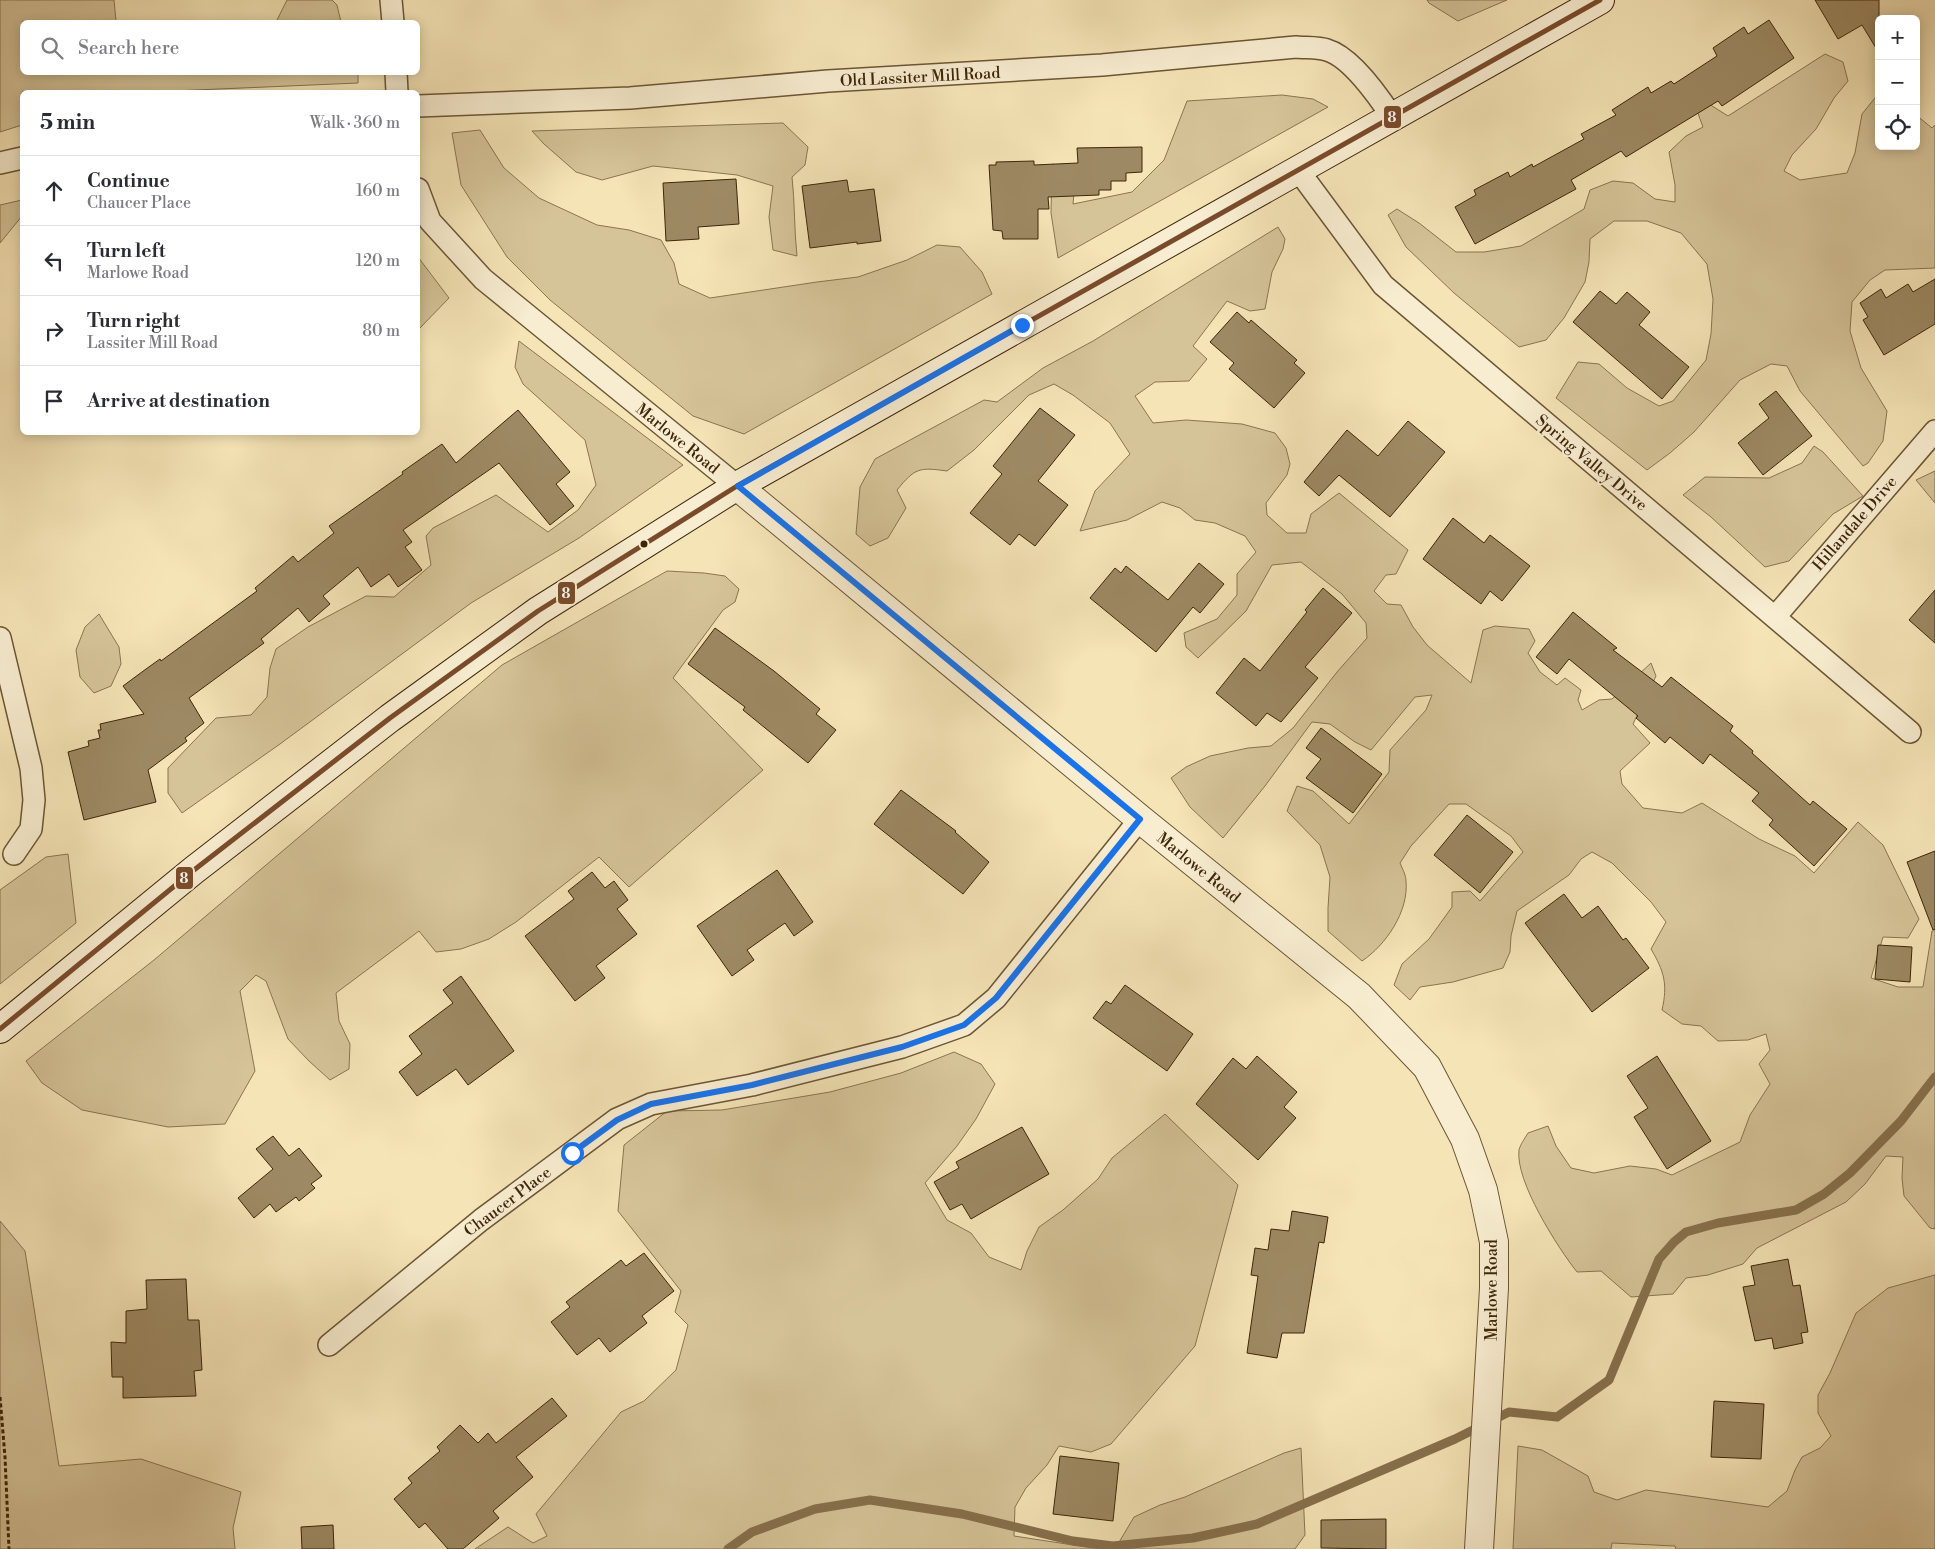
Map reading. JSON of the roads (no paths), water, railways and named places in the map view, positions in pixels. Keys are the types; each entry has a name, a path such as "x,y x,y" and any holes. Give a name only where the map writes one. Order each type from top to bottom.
{"main road":[{"path":"0,1029 194,870 390,718 538,611 738,486 1600,0"},
{"name":"Marlowe Road","path":"738,486 1140,819 1359,996 1427,1067 1465,1139 1483,1190 1494,1242 1494,1288 1479,1549"}],"street":[{"path":"391,0 392,20"},
{"name":"Old Lassiter Mill Road","path":"420,106 630,98 828,81 1102,66 1296,47 1328,50 1350,65 1374,90 1392,117"},
{"path":"396,75 397,90"},
{"path":"0,163 20,158"},
{"name":"Spring Valley Drive","path":"1298,170 1383,286 1910,732"},
{"name":"Marlowe Road","path":"420,194 430,221 483,279 738,486"},
{"name":"Hillandale Drive","path":"1775,617 1935,431"},
{"path":"0,638 31,768 34,800 31,829 14,854"},
{"name":"Chaucer Place","path":"329,1345 481,1220 617,1120 651,1104 752,1085 902,1047 964,1025 996,998 1140,819"}],"waterway":[{"path":"728,1549 752,1532 815,1509 870,1500 962,1514 1073,1541 1113,1546 1193,1538 1257,1524 1455,1439 1509,1412 1557,1417 1609,1380 1659,1259 1674,1242 1686,1232 1718,1223 1796,1210 1824,1194 1850,1173 1901,1121 1935,1077"}]}
